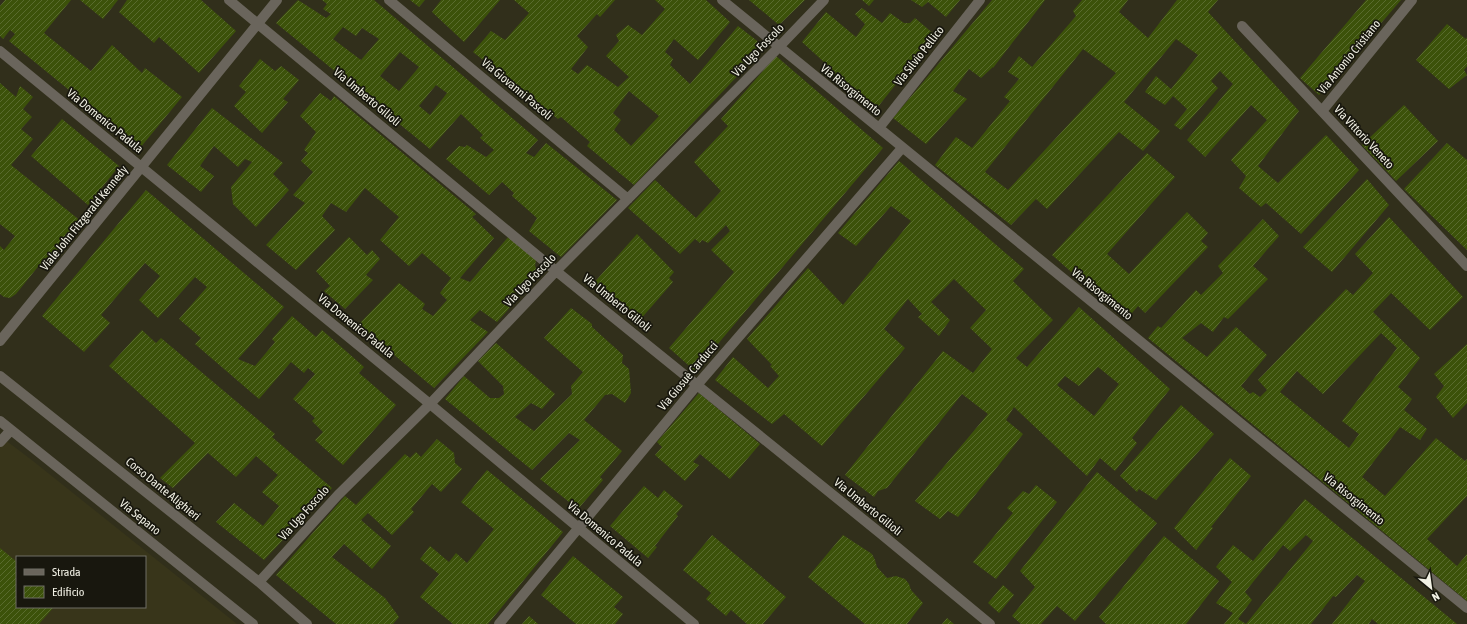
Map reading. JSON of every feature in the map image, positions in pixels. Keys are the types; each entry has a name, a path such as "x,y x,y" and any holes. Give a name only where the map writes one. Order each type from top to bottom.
{"street":[{"name":"Via Umberto Gilioli","path":"229,0 556,271 990,624"},
{"name":"Viale John Fitzgerald Kennedy","path":"0,341 277,0"},
{"name":"Via Giovanni Pascoli","path":"389,0 628,199"},
{"name":"Via Risorgimento","path":"722,0 1467,608"},
{"name":"Via Ugo Foscolo","path":"259,582 338,495 430,404 556,271 824,0"},
{"name":"Via Silvio Pellico","path":"879,128 980,0"},
{"name":"Via Antonio Cristiano","path":"1322,111 1412,0"},
{"name":"Via Vittorio Veneto","path":"1242,26 1467,266"},
{"name":"Via Domenico Padula","path":"0,51 430,404 694,624"},
{"name":"Via Giosuè Carducci","path":"499,624 697,385 902,148"},
{"name":"Corso Dante Alighieri","path":"0,376 259,582 307,624"},
{"name":"Via Sepano","path":"0,421 253,624"},
{"path":"0,442 11,430"}],"shaded area":[{"path":"0,436 33,461 237,624 0,624"}],"building":[{"path":"5,0 71,0 44,33 91,71 112,45 142,73 145,68 182,97 140,148 9,41 15,34 10,30 3,39 0,36 0,6"},
{"path":"80,0 118,0 103,19"},
{"path":"127,0 201,0 236,31 199,73 159,37 154,43 119,12"},
{"path":"298,0 326,18 331,14 323,9 327,4 322,0 374,0 538,140 526,153 534,157 546,143 617,200 561,257 529,231 537,218 512,196 514,193 502,182 489,195 446,159 459,146 465,147 467,145 486,157 494,150 480,138 483,135 461,114 430,149 276,23","holes":["343,27 356,36 362,28 379,39 361,60 333,39","400,52 419,67 399,91 380,76","436,85 447,93 430,115 419,106"]},
{"path":"410,0 425,0 419,7"},
{"path":"441,0 500,0 464,42 432,12"},
{"path":"514,0 615,0 600,17 597,14 577,36 588,47 571,69 578,74 587,65 618,87 629,77 606,56 619,41 616,35 628,25 642,35 665,9 655,0 706,0 730,22 698,60 674,39 665,52 673,59 670,65 690,84 738,26 765,47 634,185 587,146 590,142 561,117 558,119 473,52 491,31 505,40 529,13","holes":["629,91 659,116 631,146 614,130 621,120 613,113"]},
{"path":"749,0 805,0 779,25"},
{"path":"862,0 874,0 869,6"},
{"path":"911,0 960,0 946,17 928,2 922,7"},
{"path":"992,0 1045,0 993,68 981,78 969,69 953,91 967,99 926,144 893,118"},
{"path":"1082,0 1128,0 1119,12 1148,38 1177,0 1218,0 1208,12 1299,111 1258,166 1278,183 1326,135 1359,170 1301,234 1266,203 1261,207 1239,188 1246,176 1231,160 1267,120 1251,105 1205,157 1187,140 1233,84 1220,71 1211,81 1218,88 1181,130 1174,125 1187,109 1173,96 1165,105 1145,92 1156,76 1171,89 1198,55 1176,39 1124,102 1160,131 1143,151 1119,132 1047,209 1036,199 1011,225 935,165 956,137 972,148 1010,101 1004,97 1019,79 1008,72 1019,56 1032,67 1076,16 1073,11","holes":["1083,49 1116,73 1008,190 985,172"]},
{"path":"1366,0 1401,0 1319,95 1300,78"},
{"path":"862,8 882,23 890,13 904,23 910,23 915,18 935,35 873,113 834,81 835,79 832,76 836,73 802,42 826,12 856,37 865,24 855,14"},
{"path":"1447,24 1466,39 1467,37 1467,66 1464,70 1467,75 1449,89 1416,60"},
{"path":"776,56 883,148 695,371 669,348 734,272 711,250 730,231 726,225 708,243 702,240 700,243 695,239 680,254 628,208 655,180 696,218 721,191 694,162 728,126 721,119"},
{"path":"260,59 275,71 281,66 299,80 283,99 288,102 262,133 234,106 246,92 239,86"},
{"path":"0,83 16,97 20,86 33,97 23,109 32,117 21,129 33,139 11,165 82,222 49,260 45,258 16,294 10,298 4,297 0,294 0,246 4,250 15,236 0,224"},
{"path":"320,93 331,101 334,96 476,214 472,217 494,238 460,278 470,282 509,236 536,260 535,266 540,274 497,322 480,310 470,320 488,332 434,388 358,325 399,283 425,304 422,309 433,316 447,300 440,293 451,278 422,253 409,266 380,240 399,217 365,188 346,212 331,203 322,216 335,230 296,270 266,245 305,203 293,195 313,172 301,161 308,153 304,150 316,132 300,116"},
{"path":"1404,105 1438,141 1396,181 1362,145"},
{"path":"212,108 283,163 273,174 289,190 256,227 233,204 231,187 252,162 245,159 238,167 214,146 200,166 214,176 201,192 167,165"},
{"path":"62,119 119,166 88,205 31,156"},
{"path":"1447,143 1467,160 1467,250 1404,189"},
{"path":"1147,153 1175,177 1107,254 1129,274 1187,212 1208,233 1201,241 1208,247 1145,313 1138,306 1126,320 1052,255"},
{"path":"899,161 1024,269 1013,281 1053,320 1016,358 1027,367 1079,307 1170,389 1132,438 1137,443 1115,471 1100,458 1087,476 1014,407 1006,420 1023,434 958,517 948,511 940,519 915,501 988,414 962,394 887,488 878,491 874,497 845,475 943,351 973,373 992,349 970,328 986,310 954,279 931,302 950,320 939,336 918,317 922,314 908,299 884,329 905,348 822,446 784,414 772,424 715,380 733,357 768,388 779,376 770,366 772,365 747,339 808,268 843,305 911,221 891,206 856,246 838,233","holes":["1098,367 1119,384 1094,416 1057,385 1065,376 1079,386"]},
{"path":"1367,179 1389,205 1332,272 1303,247"},
{"path":"146,190 284,307 238,359 255,366 275,342 272,339 292,316 316,337 322,330 364,367 359,373 396,405 343,465 315,440 323,432 312,421 315,418 293,399 315,374 308,368 304,373 291,362 259,399 195,344 201,338 179,319 207,287 195,277 158,318 139,300 160,276 145,263 101,315 110,323 84,352 42,316"},
{"path":"1389,217 1463,297 1430,330 1391,293 1373,312 1420,358 1398,387 1412,399 1404,410 1427,429 1420,440 1400,427 1362,477 1385,496 1436,438 1465,461 1467,459 1467,496 1427,539 1457,566 1467,554 1467,601 1148,338 1158,326 1161,328 1196,290 1201,295 1223,273 1218,266 1263,219 1279,236 1253,266 1268,279 1228,319 1224,317 1213,332 1201,323 1182,338 1207,357 1236,327 1267,355 1241,386 1250,394 1253,392 1260,397 1267,390 1258,380 1346,289 1353,295 1373,273 1355,254","holes":["1381,333 1397,348 1342,421 1359,434 1349,448 1280,392 1297,371 1323,394"]},
{"path":"637,234 674,272 669,278 673,282 639,321 592,285"},
{"path":"349,237 367,255 372,250 380,259 366,275 373,280 345,309 324,291 330,286 316,271"},
{"path":"571,308 592,324 592,327 623,355 622,363 629,369 631,393 625,403 612,394 605,395 584,420 622,451 600,477 603,480 578,509 540,479 580,440 569,433 532,470 445,399 464,376 490,398 499,398 504,394 503,386 478,361 496,343 555,394 542,409 531,403 515,417 534,431 572,394 571,386 583,372 544,338"},
{"path":"142,330 156,343 161,338 275,434 272,437 332,488 264,560 216,522 234,503 263,526 279,506 262,492 278,475 256,456 236,477 208,453 173,488 160,478 195,443 109,366"},
{"path":"1467,344 1467,403 1453,418 1436,397 1444,386 1434,374"},
{"path":"699,393 760,444 730,479 700,454 693,462 699,465 685,481 655,455 662,447 657,442"},
{"path":"1181,405 1214,434 1156,500 1139,489 1137,492 1120,476"},
{"path":"437,439 454,453 455,463 462,469 441,492 432,484 411,509 414,512 392,535 368,513 361,520 391,546 372,569 344,544 332,557 385,598 399,617 393,624 336,624 276,575 345,496 356,505 405,454 410,458 416,452 421,457"},
{"path":"1230,458 1251,476 1211,527 1213,528 1196,550 1174,528"},
{"path":"487,470 563,532 488,624 453,624 420,597 439,574 420,559 430,546 449,562 456,553 467,563 494,529 461,502"},
{"path":"1097,472 1157,523 1075,621 1057,606 1041,624 1021,624 1012,616 1035,587 1020,571"},
{"path":"1036,485 1057,502 996,579 973,562 1013,513 1007,508 1023,491 1029,494"},
{"path":"644,486 658,498 664,490 683,506 676,514 678,516 655,546 657,547 648,558 610,526"},
{"path":"1305,499 1457,624 1378,624 1372,619 1369,624 1332,624 1365,581 1357,575 1336,597 1333,596 1311,624 1246,624 1224,624 1233,613 1216,603 1232,582 1216,567 1233,545 1253,561","holes":["1306,535 1313,541 1246,624 1238,619 1252,600 1245,592 1283,545 1290,551"]},
{"path":"712,535 786,597 763,624 747,624 731,610 726,616 706,599 711,593 683,570"},
{"path":"843,535 872,554 877,567 887,578 896,576 905,579 911,590 923,603 907,624 865,624 808,577"},
{"path":"1164,536 1219,581 1186,624 1106,624 1099,617"},
{"path":"0,548 16,561 16,608 53,608 39,624 0,624"},
{"path":"573,556 623,597 614,607 623,614 615,624 576,624 541,595"},
{"path":"1003,585 1014,595 999,613 988,603"},
{"path":"529,616 538,624 522,624"},
{"path":"947,618 954,624 942,624"}]}
